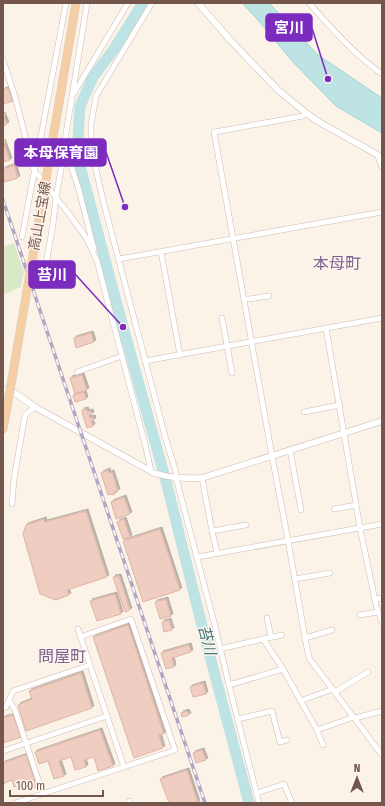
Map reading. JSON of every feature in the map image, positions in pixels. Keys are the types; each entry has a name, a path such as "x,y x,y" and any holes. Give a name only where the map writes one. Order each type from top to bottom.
{"main road":[{"name":"高山上宝線","path":"3,429 76,3"}],"street":[{"path":"22,237 34,171 65,25 66,3"},
{"path":"45,270 87,3"},
{"path":"72,95 128,3"},
{"path":"152,3 96,96 91,124 91,141 94,161 145,361 176,472 175,478 197,557 260,803"},
{"path":"198,3 270,83 319,122 380,156 382,166"},
{"path":"310,3 352,49 382,74"},
{"path":"78,20 84,18"},
{"path":"3,60 20,112 34,171 56,197 87,239 96,261"},
{"path":"306,113 303,116 214,132 309,658 382,755"},
{"path":"65,146 79,190 96,261 152,472"},
{"path":"119,258 161,252 382,212"},
{"path":"161,252 180,355"},
{"path":"244,299 269,296"},
{"path":"222,318 232,373"},
{"path":"145,361 382,318"},
{"path":"326,328 360,528 378,612 382,622"},
{"path":"77,372 122,356"},
{"path":"3,390 15,393 35,407 152,472 162,476 187,479 202,478 382,421"},
{"path":"304,412 340,405"},
{"path":"12,504 14,479 25,415 35,407"},
{"path":"290,450 301,510"},
{"path":"202,478 217,553"},
{"path":"334,509 356,505"},
{"path":"197,557 382,524"},
{"path":"212,531 246,525"},
{"path":"295,579 330,573"},
{"path":"375,599 382,598"},
{"path":"360,615 378,612"},
{"path":"267,618 271,637"},
{"path":"15,803 29,801 43,794 175,750 131,619 80,636"},
{"path":"78,629 124,767"},
{"path":"305,638 332,630"},
{"path":"220,649 282,635"},
{"path":"263,639 283,669 317,730 323,745"},
{"path":"3,708 6,708 13,691 90,665"},
{"path":"229,685 283,669"},
{"path":"300,701 334,691 368,672"},
{"path":"9,700 15,710 43,794"},
{"path":"238,719 272,711 280,742 287,740"},
{"path":"317,730 382,711"},
{"path":"3,751 107,716"},
{"path":"257,793 284,784 292,803"}],"green space":[{"path":"14,243 24,272 21,287 4,294 3,247"}],"water":[{"path":"242,3 269,3 318,55 382,98 382,133 336,106 293,62"}],"building":[{"path":"8,88 13,101 3,104 3,90"},
{"path":"3,114 7,124 3,126"},
{"path":"3,141 10,160 3,162"},
{"path":"14,165 18,178 5,182 3,169"},
{"path":"91,333 94,342 76,348 74,338"},
{"path":"82,375 87,390 75,394 70,378"},
{"path":"84,392 86,399 75,402 73,395"},
{"path":"86,409 88,412 91,411 92,414 89,415 90,418 93,417 94,420 91,421 93,426 87,428 82,413 82,410"},
{"path":"108,470 109,473 112,472 118,491 114,492 115,494 112,495 108,495 101,473"},
{"path":"124,497 130,514 116,519 111,502"},
{"path":"86,511 107,577 67,590 69,595 56,600 40,594 23,534 26,525 44,519 45,522"},
{"path":"124,519 130,537 123,539 117,522"},
{"path":"160,529 180,590 143,602 123,541"},
{"path":"119,576 130,610 125,612 113,577"},
{"path":"115,594 121,614 97,621 90,601"},
{"path":"166,599 171,616 160,619 155,602"},
{"path":"169,620 172,630 164,632 162,622"},
{"path":"128,625 164,734 159,735 163,748 134,758 93,637"},
{"path":"189,645 191,652 172,658 174,667 166,669 161,653"},
{"path":"81,673 92,708 26,731 18,705 32,699 29,691"},
{"path":"203,683 206,694 193,697 190,687"},
{"path":"187,711 189,715 182,717 181,713"},
{"path":"13,715 21,737 3,743 3,718"},
{"path":"100,730 113,766 98,771 94,757 84,760 86,767 75,770 71,757 59,761 64,776 54,779 48,761 39,764 35,752"},
{"path":"202,750 206,760 196,763 193,753"},
{"path":"26,755 37,787 30,789 27,782 14,787 12,780 3,784 3,763"},
{"path":"187,770 198,803 169,803 160,779"}],"waterway":[{"name":"苔川","path":"143,3 114,49 93,77 80,106 77,155 167,485 204,634 249,803"}],"railway":[{"path":"3,200 205,803"}],"place":[{"name":"宮川","path":"328,79"},
{"name":"本母保育園","path":"125,207"},
{"name":"苔川","path":"123,327"}],"district":[{"name":"本母町","path":"337,263"},
{"name":"問屋町","path":"62,656"}]}
